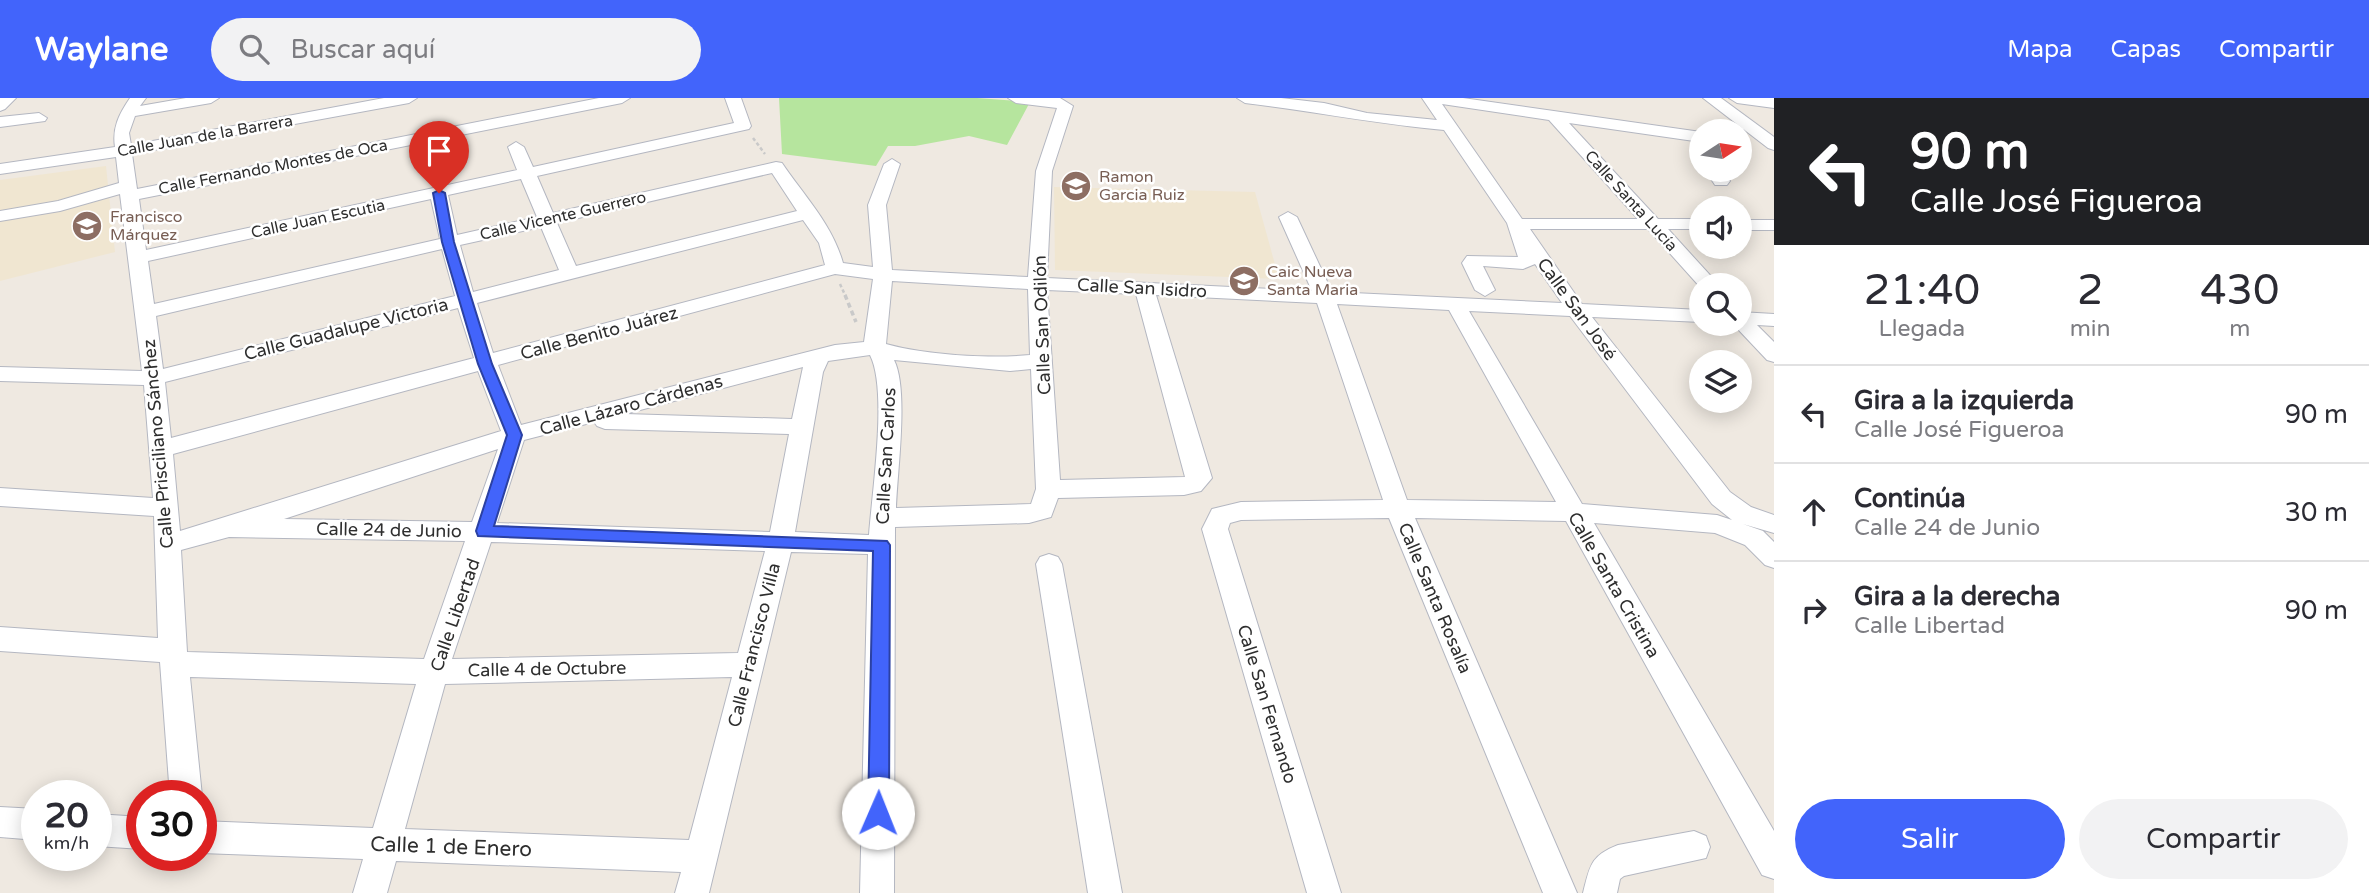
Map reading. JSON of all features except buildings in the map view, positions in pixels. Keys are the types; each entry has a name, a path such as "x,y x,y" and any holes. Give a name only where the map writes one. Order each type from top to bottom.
{"street":[{"path":"0,106 8,98"},
{"path":"133,105 211,98"},
{"name":"Calle Juan de la Barrera","path":"0,169 124,151 409,98"},
{"name":"Calle Fernando Montes de Oca","path":"0,216 423,138 506,115 622,98"},
{"path":"733,98 743,126"},
{"name":"Calle San Odilón","path":"1016,98 1061,102 1065,106 1044,171 1037,282 1045,500"},
{"path":"1245,98 1324,108 1443,132"},
{"path":"1430,98 1689,135"},
{"name":"Calle San José","path":"1430,98 1443,132 1516,224 1575,308 1721,498 1774,558"},
{"path":"1711,98 1774,146"},
{"path":"1737,98 1774,103"},
{"name":"Calle Prisciliano Sánchez","path":"133,105 121,133 154,379 166,508 185,780"},
{"name":"Calle Santa Lucía","path":"1554,116 1698,273"},
{"path":"0,122 39,118"},
{"name":"Calle Juan Escutia","path":"139,257 743,126"},
{"path":"1752,144 1774,146"},
{"path":"516,147 570,272"},
{"path":"874,344 883,275 877,205 892,163"},
{"path":"776,167 810,213 846,270"},
{"name":"Calle Vicente Guerrero","path":"146,312 776,167"},
{"path":"439,193 448,242 485,364 514,435"},
{"name":"Calle Guadalupe Victoria","path":"0,374 154,379 810,213"},
{"name":"Calle Santa Rosalía","path":"1288,217 1325,298 1398,509 1560,893"},
{"path":"1485,290 1472,263 1474,260 1529,260 1516,224 1689,224"},
{"path":"1752,225 1774,225"},
{"name":"Calle San Isidro","path":"846,270 883,275 1689,315"},
{"name":"Calle Benito Juárez","path":"160,449 846,270"},
{"path":"883,518 1029,514 1045,500 1184,486 1198,482 1200,473 1144,287"},
{"name":"Calle Santa Cristina","path":"1455,305 1774,863"},
{"path":"1752,319 1774,320"},
{"path":"1752,331 1774,355"},
{"name":"Calle Lázaro Cárdenas","path":"229,527 514,435 874,344 905,356 1010,365 1042,361"},
{"name":"Calle San Carlos","path":"874,344 887,367 890,386 881,545 877,893"},
{"name":"Calle Francisco Villa","path":"692,893 780,541 812,372 819,356"},
{"path":"580,420 803,427"},
{"name":"Calle Libertad","path":"370,893 434,672 484,531 514,435"},
{"path":"0,497 166,508"},
{"path":"1398,509 1572,512 1717,524 1758,521 1774,524"},
{"name":"Calle San Fernando","path":"1324,893 1215,529 1221,516 1241,511 1398,509"},
{"name":"Calle 24 de Junio","path":"167,544 229,527 484,531 881,545"},
{"path":"1049,564 1105,893"},
{"name":"Calle 4 de Octubre","path":"0,639 175,658 434,672 749,664"},
{"path":"0,822 21,824"},
{"name":"Calle 1 de Enero","path":"217,838 701,857"},
{"path":"1600,893 1606,869 1618,861 1694,847"}],"path":[{"path":"743,126 776,167"},
{"path":"423,138 439,193"},
{"path":"846,270 848,309 874,344"}],"shaded area":[{"path":"106,166 115,252 0,281 0,180"},
{"path":"1054,187 1255,192 1279,279 1055,270"}],"green space":[{"path":"779,98 977,98 1030,102 1007,145 969,136 915,146 888,146 876,166 782,154"}],"place":[{"name":"Ramon Garcia Ruiz","path":"1076,186"},
{"name":"Francisco Márquez","path":"87,226"},
{"name":"Caic Nueva Santa Maria","path":"1244,281"}],"route":[{"path":"439,193 448,242 485,364 514,435 484,531 881,545 878,813"}]}
